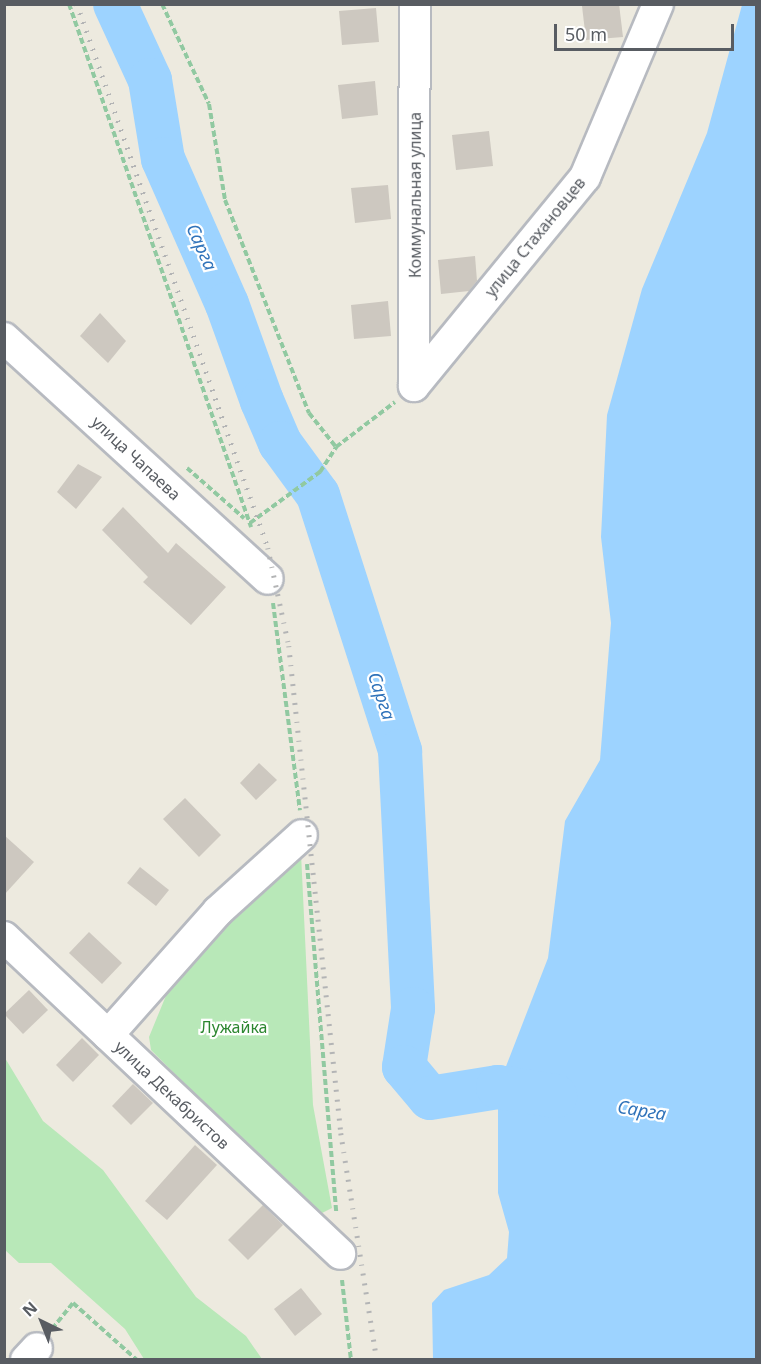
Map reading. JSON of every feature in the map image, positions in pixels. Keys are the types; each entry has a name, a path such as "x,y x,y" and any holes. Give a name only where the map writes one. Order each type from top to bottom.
{"street":[{"name":"Коммунальная улица","path":"414,386 415,4"},
{"name":"улица Стахановцев","path":"414,386 585,177 658,4"},
{"name":"улица Чапаева","path":"4,338 268,579"},
{"path":"108,1035 218,911 302,835"},
{"name":"улица Декабристов","path":"4,937 340,1254"}],"path":[{"path":"69,4 253,534"},
{"path":"162,4 209,104 225,200 269,316 309,413 336,447"},
{"path":"288,494 320,472 336,447 414,386"},
{"path":"268,579 283,654 351,1359"},
{"path":"31,1354 72,1303 137,1359"}],"green space":[{"name":"Лужайка","path":"301,853 313,1105 332,1208 316,1216 151,1050 149,1037 172,981 222,924"},
{"path":"5,1058 43,1121 103,1170 196,1297 246,1336 262,1359 144,1359 125,1329 51,1263 19,1263 5,1250"}],"water":[{"path":"742,5 756,5 756,1359 433,1359 432,1303 444,1290 489,1275 507,1258 509,1232 498,1193 498,1087 548,958 565,821 600,760 611,623 601,537 607,415 642,289 707,133"}],"building":[{"path":"619,4 623,37 586,40 582,6"},
{"path":"376,8 379,42 342,45 339,11"},
{"path":"375,81 378,115 342,119 338,85"},
{"path":"489,131 493,166 456,170 452,135"},
{"path":"388,185 391,219 355,223 351,188"},
{"path":"475,256 477,281 469,291 441,294 438,260"},
{"path":"388,301 391,336 354,339 351,305"},
{"path":"100,313 126,341 108,363 80,336"},
{"path":"78,464 102,477 76,509 57,492"},
{"path":"123,507 168,553 176,543 226,587 191,625 143,582 148,577 102,530"},
{"path":"259,763 277,780 256,800 240,783"},
{"path":"185,798 221,835 199,857 163,819"},
{"path":"4,835 34,862 4,895"},
{"path":"140,867 169,890 156,906 127,883"},
{"path":"89,932 122,963 102,984 69,953"},
{"path":"29,990 48,1010 23,1034 4,1014"},
{"path":"82,1038 99,1055 73,1082 56,1065"},
{"path":"133,1084 153,1103 131,1125 112,1106"},
{"path":"195,1145 217,1165 167,1220 145,1201"},
{"path":"263,1205 283,1225 248,1260 228,1240"},
{"path":"301,1288 322,1314 295,1336 274,1309"}],"waterway":[{"name":"Сарга","path":"115,4 150,80 163,159 227,304 262,401 280,443 318,495 400,751 413,1009 404,1067 430,1098 498,1087 555,1096"}],"railway":[{"path":"77,4 268,548 289,646 341,1133 377,1360"}]}
